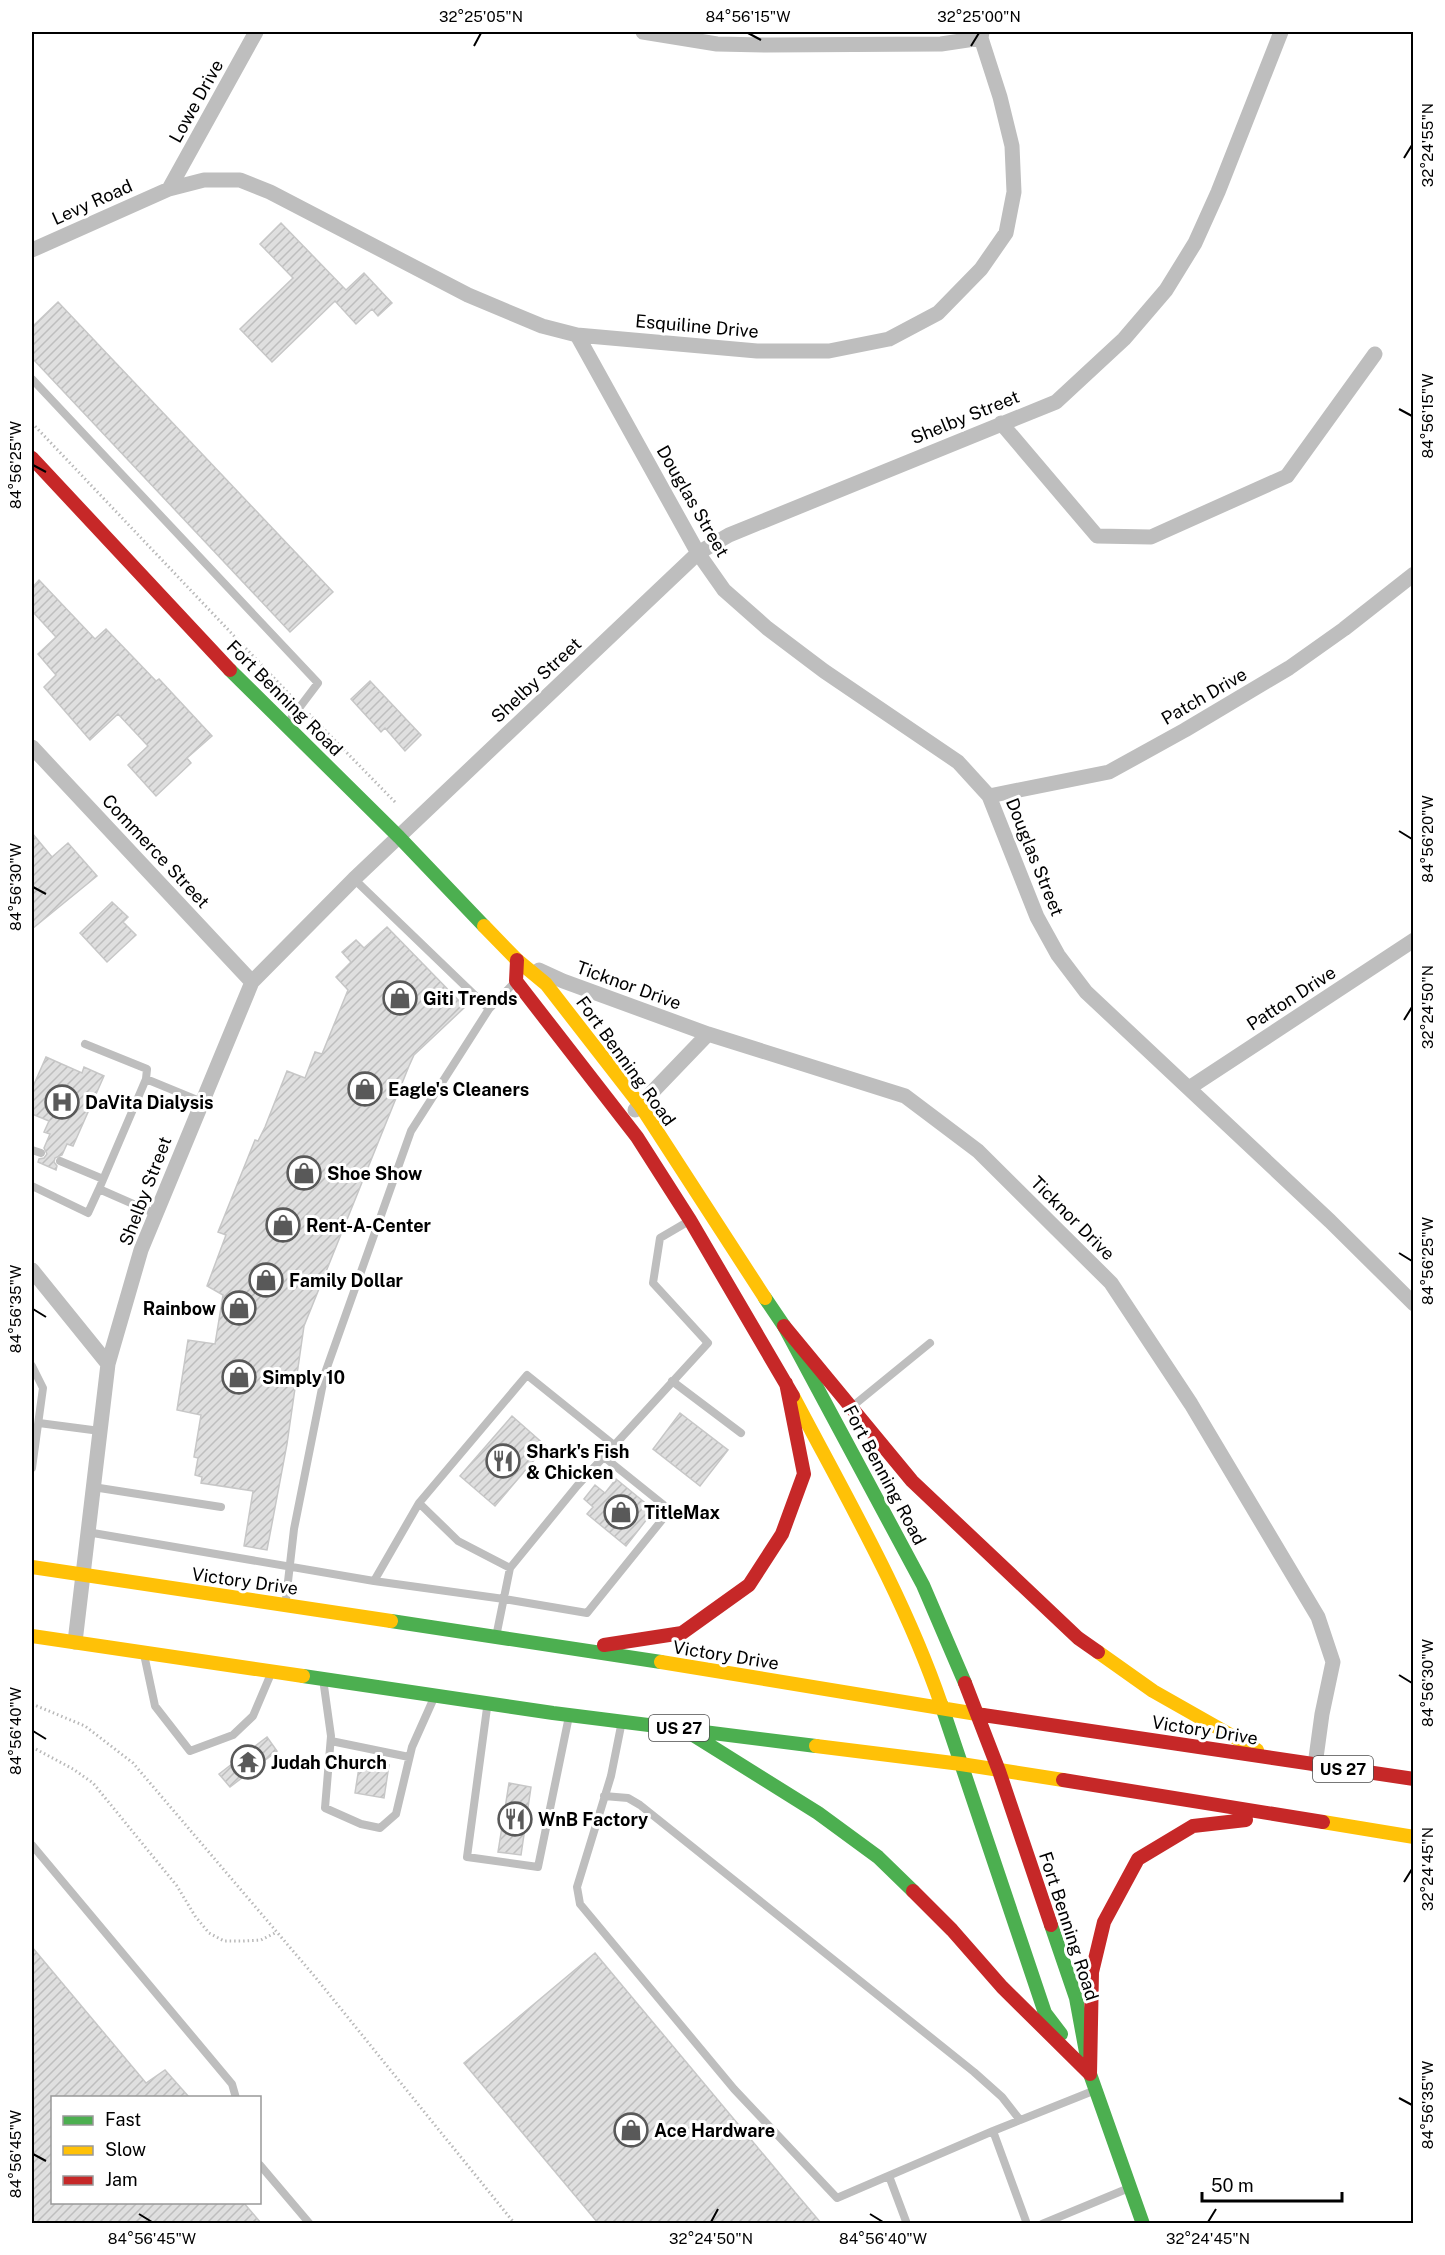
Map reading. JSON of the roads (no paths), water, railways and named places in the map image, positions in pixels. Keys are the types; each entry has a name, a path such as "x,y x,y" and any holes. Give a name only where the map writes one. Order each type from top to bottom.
{"main road":[{"name":"Fort Benning Road","path":"33,463 231,671 399,837 517,960 546,984 640,1105 784,1326 923,1585 978,1714 1076,1998 1090,2074 1143,2223"},
{"path":"516,981 517,960"},
{"name":"Fort Benning Road","path":"516,981 637,1137 690,1220 786,1383 890,1579 932,1678 1045,2013 1090,2074"},
{"path":"784,1326 912,1481 1078,1638 1153,1691 1272,1758"},
{"path":"581,1649 682,1633 749,1585 782,1534 804,1474 786,1383"},
{"name":"Victory Drive","path":"32,1568 496,1636 943,1709 1413,1779"},
{"name":"US 27","path":"32,1636 570,1715 961,1764 1413,1837"},
{"path":"683,1728 818,1813 878,1857 952,1930 1002,1987 1090,2074"},
{"path":"1090,2074 1092,1972 1104,1922 1138,1859 1192,1826 1282,1816"}],"street":[{"name":"Lowe Drive","path":"169,189 256,32"},
{"path":"643,32 717,44 767,45 941,44 981,35"},
{"name":"Shelby Street","path":"75,1642 108,1364 141,1250 252,982 354,879 698,553 729,536 1056,402 1124,339 1166,290 1194,243 1218,192 1281,32"},
{"name":"Esquiline Drive","path":"169,189 204,180 240,180 270,192 498,309 542,326 577,335 757,351 829,351 889,339 938,313 981,268 1006,233 1014,192 1012,146 981,35"},
{"name":"Levy Road","path":"32,250 169,189"},
{"name":"Douglas Street","path":"577,335 698,553 724,590 767,628 824,671 958,762 988,796 1037,917 1058,955 1086,992 1190,1088 1413,1304"},
{"path":"1001,423 1097,536 1151,537 1287,476 1375,354"},
{"name":"Patch Drive","path":"988,796 1109,772 1289,668 1344,629 1413,574"},
{"name":"Commerce Street","path":"32,747 252,982"},
{"name":"Patton Drive","path":"1190,1088 1413,940"},
{"name":"Ticknor Drive","path":"517,960 563,981 708,1034 905,1096 978,1151 1111,1283 1191,1404 1318,1617 1333,1662 1322,1714 1315,1765"},
{"path":"624,1120 708,1034"},
{"path":"32,1270 108,1364"}],"lane":[{"path":"32,379 318,683 286,726"},
{"path":"354,879 489,1009"},
{"path":"285,1605 294,1529 325,1373 411,1131 489,1009 516,981"},
{"path":"32,1186 88,1213 146,1079 147,1069 85,1044"},
{"path":"146,1079 202,1102"},
{"path":"32,1150 41,1153"},
{"path":"60,1161 103,1179"},
{"path":"99,1189 156,1214"},
{"path":"496,1636 510,1568 577,1486 708,1343 653,1283 660,1238 690,1220"},
{"path":"851,1408 930,1343"},
{"path":"32,1366 43,1388 32,1468"},
{"path":"374,1581 419,1503 527,1375 614,1445"},
{"path":"672,1382 741,1433"},
{"path":"39,1423 100,1431"},
{"path":"87,1532 374,1581 587,1613 670,1510 604,1457"},
{"path":"93,1487 221,1507"},
{"path":"419,1503 458,1541 510,1568"},
{"path":"144,1652 155,1706 190,1751 233,1735 253,1716 272,1671"},
{"path":"322,1679 331,1741 325,1809 361,1824 380,1828 396,1814 412,1747 435,1696"},
{"path":"488,1703 467,1857 538,1868 570,1715"},
{"path":"622,1721 611,1776 577,1887 580,1904 734,2089 837,2198 1096,2090"},
{"path":"331,1741 409,1757"},
{"path":"604,1796 628,1798 648,1811 974,2072 1002,2097 1020,2120"},
{"path":"32,1845 232,2084 236,2096"},
{"path":"993,2131 1027,2223"},
{"path":"261,2166 310,2223"},
{"path":"889,2176 907,2223"},
{"path":"1042,2223 1130,2187"}],"place":[{"name":"Giti Trends","path":"400,998"},
{"name":"Eagle's Cleaners","path":"365,1089"},
{"name":"DaVita Dialysis","path":"62,1102"},
{"name":"Shoe Show","path":"304,1173"},
{"name":"Rent-A-Center","path":"283,1225"},
{"name":"Family Dollar","path":"266,1280"},
{"name":"Rainbow","path":"239,1308"},
{"name":"Simply 10","path":"239,1377"},
{"name":"Shark's Fish & Chicken","path":"503,1461"},
{"name":"TitleMax","path":"621,1512"},
{"name":"Judah Church","path":"248,1762"},
{"name":"WnB Factory","path":"515,1819"},
{"name":"Ace Hardware","path":"631,2130"}]}
